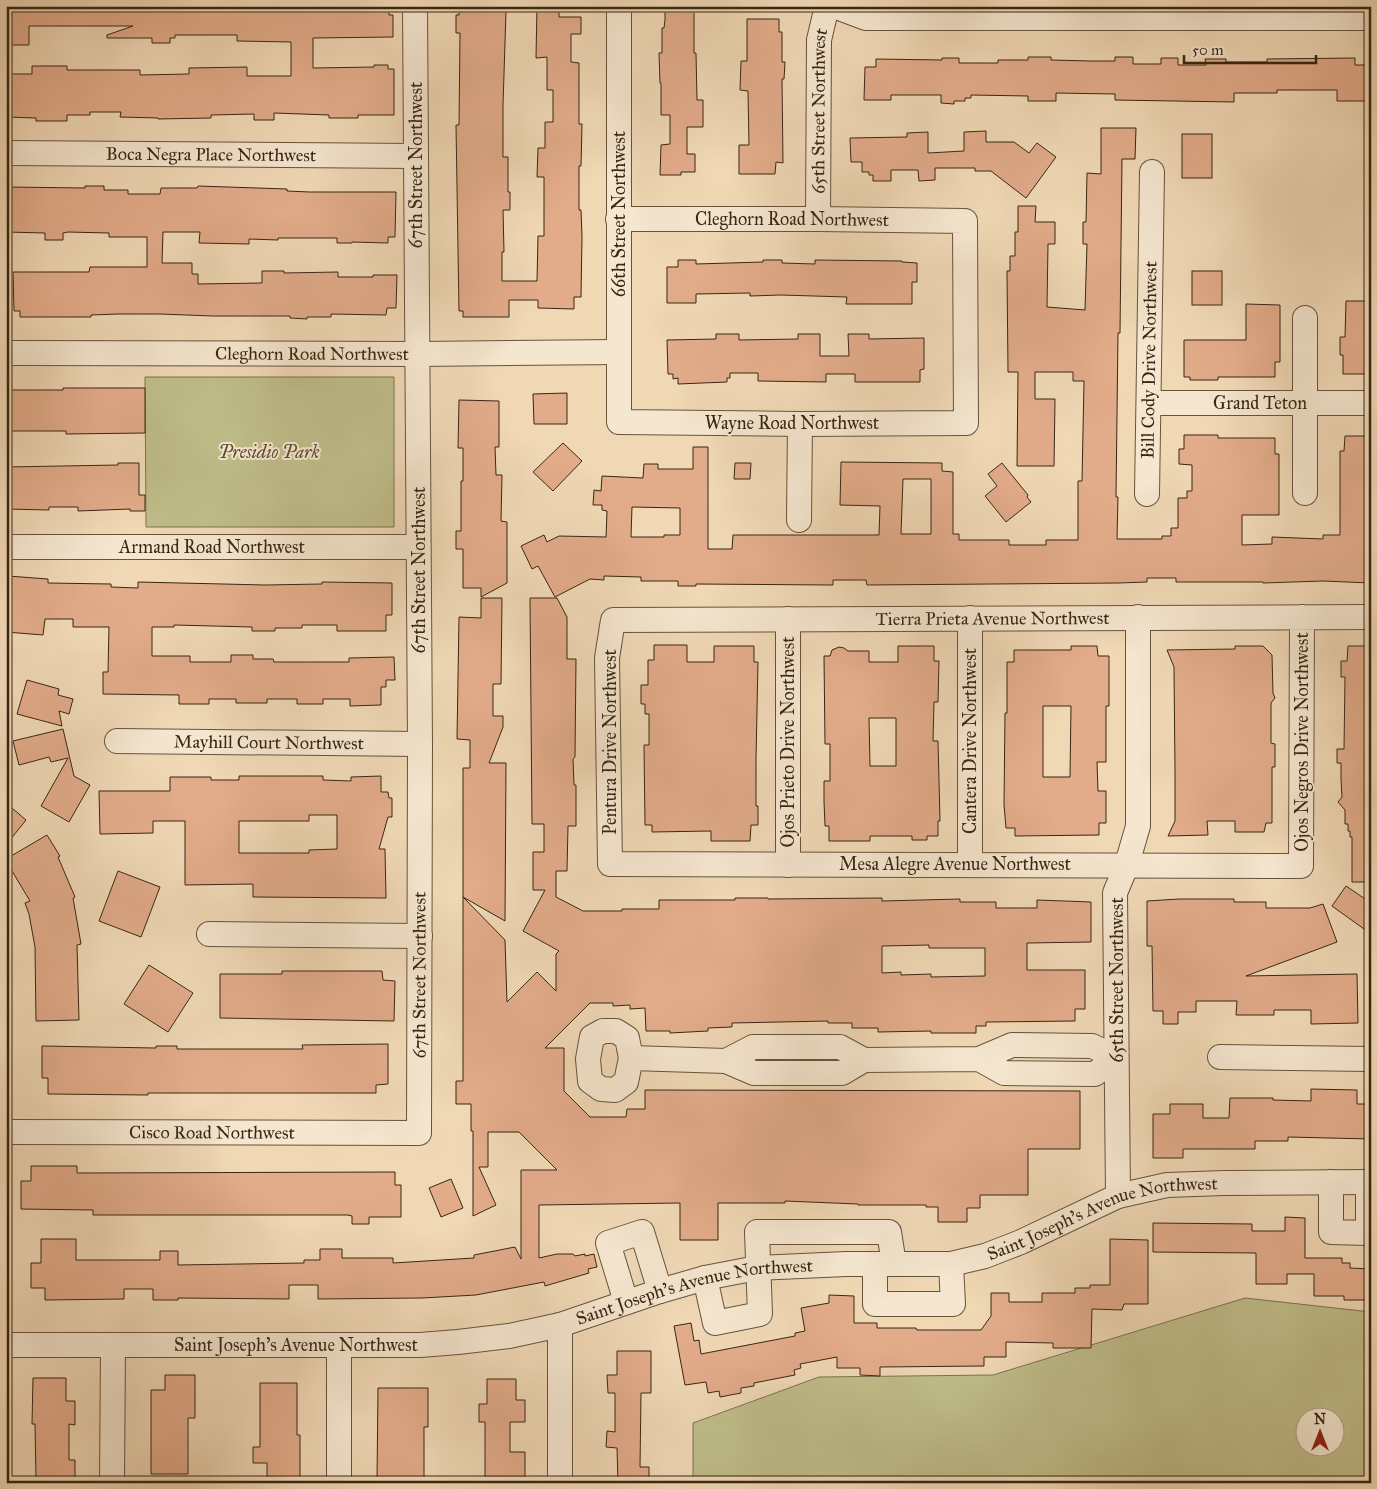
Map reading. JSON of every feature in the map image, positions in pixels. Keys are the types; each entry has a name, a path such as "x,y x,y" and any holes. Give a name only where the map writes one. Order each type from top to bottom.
{"street":[{"name":"67th Street Northwest","path":"415,6 420,744 419,1134"},
{"name":"66th Street Northwest","path":"619,6 619,422"},
{"name":"65th Street Northwest","path":"818,219 819,40 827,6"},
{"path":"834,6 866,18 1371,18"},
{"name":"Boca Negra Place Northwest","path":"6,153 415,156"},
{"name":"Bill Cody Drive Northwest","path":"1147,494 1149,403 1162,227 1152,172"},
{"name":"Cleghorn Road Northwest","path":"618,219 965,221 966,423"},
{"path":"1304,318 1305,493"},
{"name":"Cleghorn Road Northwest","path":"6,353 418,354 619,352"},
{"name":"Grand Teton","path":"1149,403 1371,403"},
{"name":"Wayne Road Northwest","path":"619,422 966,423"},
{"path":"799,520 800,424"},
{"name":"Armand Road Northwest","path":"6,547 418,547"},
{"name":"65th Street Northwest","path":"1118,1196 1115,893 1127,864 1138,826 1138,617"},
{"name":"Ojos Negros Drive Northwest","path":"1301,866 1302,617"},
{"name":"Tierra Prieta Avenue Northwest","path":"613,620 1371,617"},
{"name":"Cantera Drive Northwest","path":"970,618 970,864"},
{"name":"Ojos Prieto Drive Northwest","path":"788,619 788,865"},
{"name":"Pentura Drive Northwest","path":"610,864 607,658 613,620"},
{"name":"Mayhill Court Northwest","path":"117,741 420,744"},
{"name":"Mesa Alegre Avenue Northwest","path":"610,864 1301,866"},
{"path":"209,934 420,936"},
{"path":"631,1058 726,1060 753,1047 840,1047 864,1060 979,1059 1012,1045 1092,1046 1116,1057"},
{"path":"1220,1057 1371,1059"},
{"name":"Cisco Road Northwest","path":"6,1132 419,1134"},
{"path":"1331,1182 1331,1232 1368,1232 1369,1182"},
{"name":"Saint Joseph's Avenue Northwest","path":"6,1345 420,1345 509,1336 560,1325 626,1302 705,1278 757,1268 951,1264 985,1256 1021,1242 1118,1196 1167,1186 1224,1183 1369,1182"},
{"path":"626,1302 608,1242 642,1232 660,1291"},
{"path":"705,1278 715,1323 760,1314 757,1232 890,1232 874,1304 953,1304 951,1264"},
{"path":"560,1325 560,1483"},
{"path":"112,1483 113,1345"},
{"path":"339,1345 339,1483"}],"green space":[{"name":"Presidio Park","path":"145,377 394,377 394,527 146,527"},
{"path":"1245,1298 1371,1312 1371,1483 693,1483 693,1423 819,1377 993,1375"}],"building":[{"path":"13,6 383,6 383,9 389,9 389,15 393,15 393,37 313,38 313,68 388,65 388,69 394,69 394,115 358,115 358,118 329,118 329,115 274,113 274,120 254,120 254,114 211,115 211,118 158,119 120,117 121,112 90,112 90,115 67,115 67,121 36,121 36,118 6,117 6,74 32,74 32,66 67,66 67,70 140,70 140,75 189,74 189,68 247,67 247,76 291,76 291,42 237,41 237,35 175,35 175,38 170,38 170,43 152,43 152,38 107,38 107,35 133,26 29,26 29,45 6,45 6,12 13,12"},
{"path":"459,6 497,6 497,11 506,11 503,157 508,157 510,210 503,210 504,252 502,252 502,281 537,281 538,236 544,236 544,177 537,177 538,148 545,148 545,122 553,122 553,90 547,90 547,57 536,58 537,6 559,6 559,17 581,17 581,34 571,34 571,62 579,63 579,124 582,124 581,166 579,166 579,210 581,210 582,237 581,297 574,297 574,309 538,308 538,300 509,300 509,317 463,317 463,311 459,311 456,125 459,125 460,33 456,33 456,15 459,15"},
{"path":"665,8 694,8 697,100 703,100 703,127 687,127 687,154 695,154 695,172 681,172 681,175 660,175 661,145 670,144 670,115 661,115 659,53 662,53 662,28 664,28"},
{"path":"747,19 779,19 779,32 782,32 782,62 785,62 784,79 782,79 783,163 776,162 775,174 739,174 739,145 749,145 748,91 740,90 741,61 747,61"},
{"path":"1028,57 1051,57 1051,60 1115,61 1115,57 1133,57 1133,64 1161,64 1161,58 1178,58 1178,65 1206,65 1205,59 1226,59 1226,62 1267,62 1267,59 1355,58 1355,65 1367,65 1367,101 1337,101 1337,90 1277,90 1277,93 1234,93 1234,102 1115,100 1115,94 1056,93 1056,101 1028,101 1028,96 971,95 971,98 965,98 965,101 954,101 954,104 941,103 941,95 891,95 891,100 864,100 865,67 876,67 876,59 942,60 942,58 959,58 959,63 998,63 998,60 1028,60"},
{"path":"1101,128 1136,128 1135,159 1122,159 1120,333 1118,333 1117,539 1162,539 1162,536 1171,536 1171,528 1178,528 1178,498 1187,498 1187,491 1192,491 1192,465 1179,464 1179,449 1184,449 1184,435 1218,435 1218,438 1275,438 1275,454 1279,454 1279,515 1242,515 1242,545 1272,544 1272,537 1323,539 1323,535 1340,535 1340,451 1344,451 1345,436 1371,436 1371,583 1323,581 1263,583 1176,582 1176,578 1147,578 1147,582 1118,583 867,585 866,580 833,580 833,585 696,584 696,586 678,586 678,581 641,581 641,577 604,576 604,580 590,579 555,597 538,566 532,569 521,546 544,535 547,542 559,536 606,537 607,511 602,510 602,505 593,505 594,490 601,491 602,476 643,478 644,464 658,464 658,469 693,469 693,447 708,447 708,549 732,549 733,535 879,535 880,506 840,505 841,462 942,463 942,471 953,472 953,534 959,534 959,540 1009,540 1009,545 1046,545 1046,540 1078,540 1078,481 1082,481 1084,381 1073,381 1073,372 1035,372 1035,399 1055,399 1054,466 1017,466 1018,372 1008,372 1007,271 1010,271 1010,256 1015,256 1015,232 1018,232 1018,206 1036,206 1035,222 1055,222 1055,244 1048,244 1047,307 1085,310 1087,244 1083,244 1083,222 1086,222 1087,173 1101,174","holes":["903,479 931,479 931,534 901,534","632,507 680,508 680,535 631,537"]},
{"path":"986,131 986,142 1014,142 1029,153 1037,143 1056,157 1026,198 991,171 975,171 975,168 935,168 935,180 919,181 918,170 891,170 891,181 873,181 873,175 869,175 869,172 862,172 862,162 851,162 850,138 907,137 907,133 928,132 928,153 964,151 964,132"},
{"path":"1182,134 1212,134 1212,178 1182,178"},
{"path":"85,186 104,186 104,190 128,190 128,194 160,194 161,188 197,188 198,186 287,189 287,191 310,192 396,192 395,237 388,237 388,243 337,243 337,238 278,238 278,240 249,239 249,244 199,243 200,232 163,232 162,263 192,263 192,274 198,274 198,284 262,283 262,271 284,271 284,273 338,272 338,277 397,275 396,308 387,308 386,315 331,314 331,317 307,317 307,319 290,318 290,316 160,314 91,315 91,317 20,317 20,311 14,311 13,272 89,272 90,267 147,267 147,237 109,237 109,233 68,232 63,233 63,240 45,240 45,233 6,232 6,187 85,188"},
{"path":"678,260 696,260 696,264 763,262 763,260 782,260 782,263 815,264 815,260 902,261 917,263 917,282 912,282 912,304 846,304 847,297 750,296 750,293 696,294 696,303 667,303 667,267 678,267"},
{"path":"1192,271 1222,271 1222,305 1192,305"},
{"path":"1346,301 1371,301 1371,374 1343,374 1343,355 1340,355 1340,337 1345,337"},
{"path":"1246,304 1280,305 1280,362 1275,362 1275,377 1218,377 1218,380 1190,380 1190,377 1184,377 1184,340 1246,340"},
{"path":"716,334 739,334 739,340 798,339 798,334 820,334 820,356 849,356 848,334 869,334 869,339 924,338 924,369 920,370 920,382 855,382 855,374 826,374 826,382 758,381 758,373 730,373 730,378 727,378 727,382 678,384 678,378 673,379 673,374 668,374 667,340 716,339"},
{"path":"63,388 145,388 145,433 66,434 66,431 10,431 10,409 7,409 7,390 63,390"},
{"path":"567,393 567,424 534,424 533,394"},
{"path":"459,400 499,401 499,447 495,447 496,475 502,475 501,521 507,522 507,583 481,597 481,588 463,588 463,549 456,549 456,531 461,531 461,481 463,481 463,448 458,448"},
{"path":"563,443 582,461 553,491 533,472"},
{"path":"118,463 139,463 139,495 145,495 145,511 130,511 130,509 78,511 78,507 49,507 49,510 6,509 6,467 118,465"},
{"path":"735,463 751,463 750,479 734,479"},
{"path":"1002,463 1028,495 1027,497 1031,502 1006,522 985,496 997,486 988,474"},
{"path":"8,576 48,579 48,583 111,584 111,587 138,588 138,582 265,585 322,584 322,582 392,583 392,615 386,615 386,631 337,631 337,625 302,625 302,628 275,628 275,631 252,631 252,627 174,625 174,627 152,627 152,656 190,656 190,662 231,662 231,655 253,655 253,659 273,659 274,662 349,662 349,658 394,657 395,680 386,680 386,687 381,687 381,705 350,706 350,699 323,699 323,704 297,704 297,699 267,699 267,703 236,703 236,699 209,699 209,704 179,704 179,695 103,694 103,672 108,672 109,627 73,627 73,619 45,619 43,635 6,632 6,588"},
{"path":"481,598 502,598 501,684 493,684 493,716 503,716 503,727 489,763 506,763 505,921 463,897 463,768 470,768 470,740 457,739 459,617 481,618"},
{"path":"530,598 557,598 567,617 567,659 576,659 575,757 573,759 574,785 576,785 576,826 568,826 567,871 556,871 556,897 583,911 659,909 659,900 735,900 735,898 882,898 882,901 960,899 960,902 996,902 996,908 1037,908 1037,900 1091,902 1091,942 1027,943 1027,970 1085,970 1085,1009 1075,1009 1075,1021 986,1022 986,1026 976,1026 976,1033 931,1033 931,1031 878,1032 878,1028 852,1028 852,1023 828,1023 828,1021 732,1023 732,1027 708,1028 708,1031 670,1033 670,1031 646,1031 645,1008 630,1009 630,1005 613,1006 613,1003 590,1003 545,1048 564,1048 564,1091 590,1117 626,1117 627,1109 645,1109 645,1090 1080,1091 1080,1149 1028,1149 1028,1195 980,1195 980,1208 967,1208 967,1222 938,1222 938,1207 926,1207 926,1205 858,1205 785,1201 785,1203 718,1203 718,1240 680,1240 680,1203 539,1205 539,1258 557,1254 573,1254 575,1256 585,1254 585,1256 594,1254 597,1267 588,1269 589,1273 545,1286 544,1282 476,1295 422,1298 318,1299 318,1285 289,1285 289,1299 178,1298 178,1300 153,1300 153,1289 124,1289 124,1299 45,1300 45,1288 31,1288 31,1263 41,1263 41,1239 76,1239 76,1260 160,1260 160,1251 178,1251 178,1265 304,1263 304,1260 320,1260 320,1249 342,1249 342,1258 393,1258 393,1263 474,1258 474,1255 515,1247 521,1259 521,1170 557,1170 519,1132 488,1132 488,1167 479,1167 496,1205 473,1216 473,1131 471,1131 471,1104 456,1104 456,1081 463,1081 463,897 505,940 507,1002 537,972 556,991 556,954 559,951 523,931 545,890 533,890 533,852 544,852 544,824 532,824","holes":["929,945 929,948 985,948 985,976 931,977 931,974 901,975 901,972 882,973 882,946"]},
{"path":"654,645 687,645 687,662 714,662 714,646 754,646 754,662 758,662 756,806 758,806 758,825 751,825 750,841 711,841 711,831 652,832 652,825 645,825 644,745 649,745 649,714 645,714 645,704 641,704 641,685 648,685 648,660 654,660"},
{"path":"898,646 934,646 934,661 939,661 938,702 934,702 933,741 938,741 940,821 938,821 938,836 927,836 927,840 912,840 912,836 870,836 870,841 829,841 829,826 825,826 824,801 824,781 830,781 830,744 825,744 824,656 830,656 832,650 839,647 848,651 869,651 869,662 898,662","holes":["869,718 896,718 896,766 870,766"]},
{"path":"1071,646 1097,646 1098,656 1109,656 1109,706 1106,706 1106,762 1097,762 1098,791 1106,791 1106,823 1099,823 1099,835 1015,836 1015,828 1006,828 1004,805 1007,662 1014,662 1014,650 1071,650","holes":["1043,706 1071,706 1070,777 1043,777"]},
{"path":"1235,646 1263,646 1272,655 1273,693 1275,698 1271,703 1271,743 1275,744 1275,767 1272,767 1272,823 1266,823 1264,832 1235,832 1235,821 1207,821 1208,835 1168,836 1175,821 1175,770 1174,667 1167,650 1235,649"},
{"path":"1348,646 1371,646 1370,882 1352,882 1352,837 1350,837 1350,831 1348,831 1348,824 1345,824 1345,810 1338,802 1342,797 1341,763 1337,763 1337,749 1344,749 1345,677 1341,677 1341,661 1347,661"},
{"path":"27,680 59,689 58,695 73,699 69,714 59,711 62,726 17,714"},
{"path":"63,729 74,776 90,785 69,822 41,806 68,758 51,762 49,757 19,765 13,741"},
{"path":"239,776 323,776 323,780 351,781 351,777 381,776 381,792 388,792 389,798 392,798 392,817 388,817 379,849 385,849 386,898 253,897 253,884 185,885 185,821 153,821 153,833 100,834 99,791 170,791 170,777 211,777 211,780 239,780","holes":["309,815 337,815 337,849 309,850 309,853 239,853 239,821 309,821"]},
{"path":"6,803 26,820 6,845"},
{"path":"47,835 60,856 58,857 75,897 73,898 81,944 77,945 79,1020 36,1021 35,947 25,903 30,901 6,861 6,859"},
{"path":"118,871 160,887 141,937 99,921"},
{"path":"1346,886 1371,903 1371,934 1332,906"},
{"path":"1234,899 1234,902 1266,902 1266,908 1310,908 1323,904 1337,942 1246,976 1357,974 1358,1023 1311,1024 1311,1010 1274,1010 1274,1015 1236,1015 1237,1001 1196,1001 1196,1012 1178,1012 1178,1024 1163,1024 1163,1011 1153,1011 1152,946 1147,946 1147,901"},
{"path":"149,965 193,993 168,1032 124,1004"},
{"path":"282,971 382,971 383,980 395,981 394,1021 220,1018 220,974 282,974"},
{"path":"388,1044 388,1084 376,1085 376,1093 48,1094 48,1078 42,1078 42,1046 156,1048 156,1046 177,1046 177,1049 303,1049 302,1045"},
{"path":"1311,1089 1357,1090 1357,1104 1371,1104 1371,1139 1288,1137 1288,1141 1255,1141 1255,1149 1183,1149 1183,1158 1153,1158 1153,1114 1170,1114 1170,1104 1203,1104 1203,1118 1229,1118 1230,1098 1273,1098 1273,1100 1311,1101"},
{"path":"31,1166 77,1166 77,1173 395,1172 395,1185 401,1185 401,1217 369,1217 369,1224 352,1224 352,1216 348,1215 93,1215 93,1210 21,1209 21,1181 31,1181"},
{"path":"451,1179 463,1208 441,1217 429,1188"},
{"path":"1285,1217 1305,1218 1305,1258 1342,1258 1342,1263 1350,1263 1350,1268 1371,1269 1371,1300 1344,1300 1344,1296 1314,1296 1314,1274 1287,1274 1287,1284 1256,1284 1256,1253 1153,1252 1153,1223 1252,1224 1252,1231 1285,1231"},
{"path":"1110,1239 1148,1240 1148,1304 1124,1304 1122,1310 1092,1309 1091,1348 1053,1348 1053,1343 1006,1342 1006,1357 984,1357 984,1366 880,1367 880,1376 860,1375 860,1368 837,1368 837,1357 800,1364 801,1368 794,1370 795,1375 754,1383 754,1386 741,1388 741,1393 720,1397 719,1391 708,1393 706,1382 685,1385 674,1326 691,1323 694,1341 699,1340 701,1354 795,1336 795,1333 805,1331 801,1308 829,1303 829,1295 854,1296 854,1323 877,1323 877,1328 981,1330 991,1316 991,1293 1009,1293 1009,1302 1042,1302 1042,1293 1075,1293 1075,1288 1090,1288 1090,1285 1110,1285"},
{"path":"617,1351 651,1351 651,1393 641,1393 640,1467 649,1467 649,1483 618,1483 617,1448 606,1447 607,1431 615,1432 615,1393 608,1393 607,1375 617,1375"},
{"path":"165,1375 195,1375 195,1418 188,1418 188,1474 151,1474 151,1390 165,1390"},
{"path":"33,1378 66,1378 66,1401 75,1401 75,1425 69,1424 69,1460 75,1460 75,1478 36,1479 35,1424 32,1424"},
{"path":"487,1379 516,1379 516,1400 525,1400 525,1422 510,1422 510,1452 525,1452 525,1477 485,1477 485,1422 479,1422 479,1404 487,1404"},
{"path":"260,1383 297,1383 297,1435 300,1435 300,1478 267,1477 267,1463 253,1463 253,1447 260,1447"},
{"path":"378,1388 428,1388 428,1427 424,1427 424,1480 377,1480"}]}
